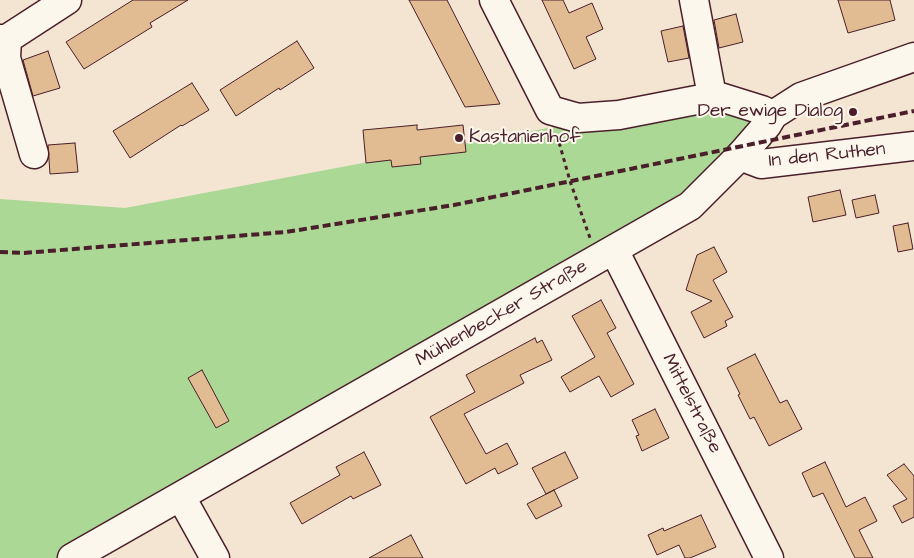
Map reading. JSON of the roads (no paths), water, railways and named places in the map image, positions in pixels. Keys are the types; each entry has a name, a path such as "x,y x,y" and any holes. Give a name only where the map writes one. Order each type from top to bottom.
{"street":[{"path":"34,154 6,58 4,39 67,0"},
{"path":"494,0 550,110 578,118 619,115 717,96 772,115"},
{"path":"694,0 712,96"},
{"name":"Mühlenbecker Straße","path":"72,558 690,206 740,156 772,115 801,97 914,57"},
{"name":"In den Ruthen","path":"740,156 761,164 914,146"},
{"name":"Mittelstraße","path":"606,254 769,558"},
{"path":"181,496 215,558"}],"railway":[{"path":"0,252 24,253 286,232 454,205 914,111"}],"place":[{"name":"Der ewige Dialog","path":"853,112"},
{"name":"Kastanienhof","path":"459,138"}]}
